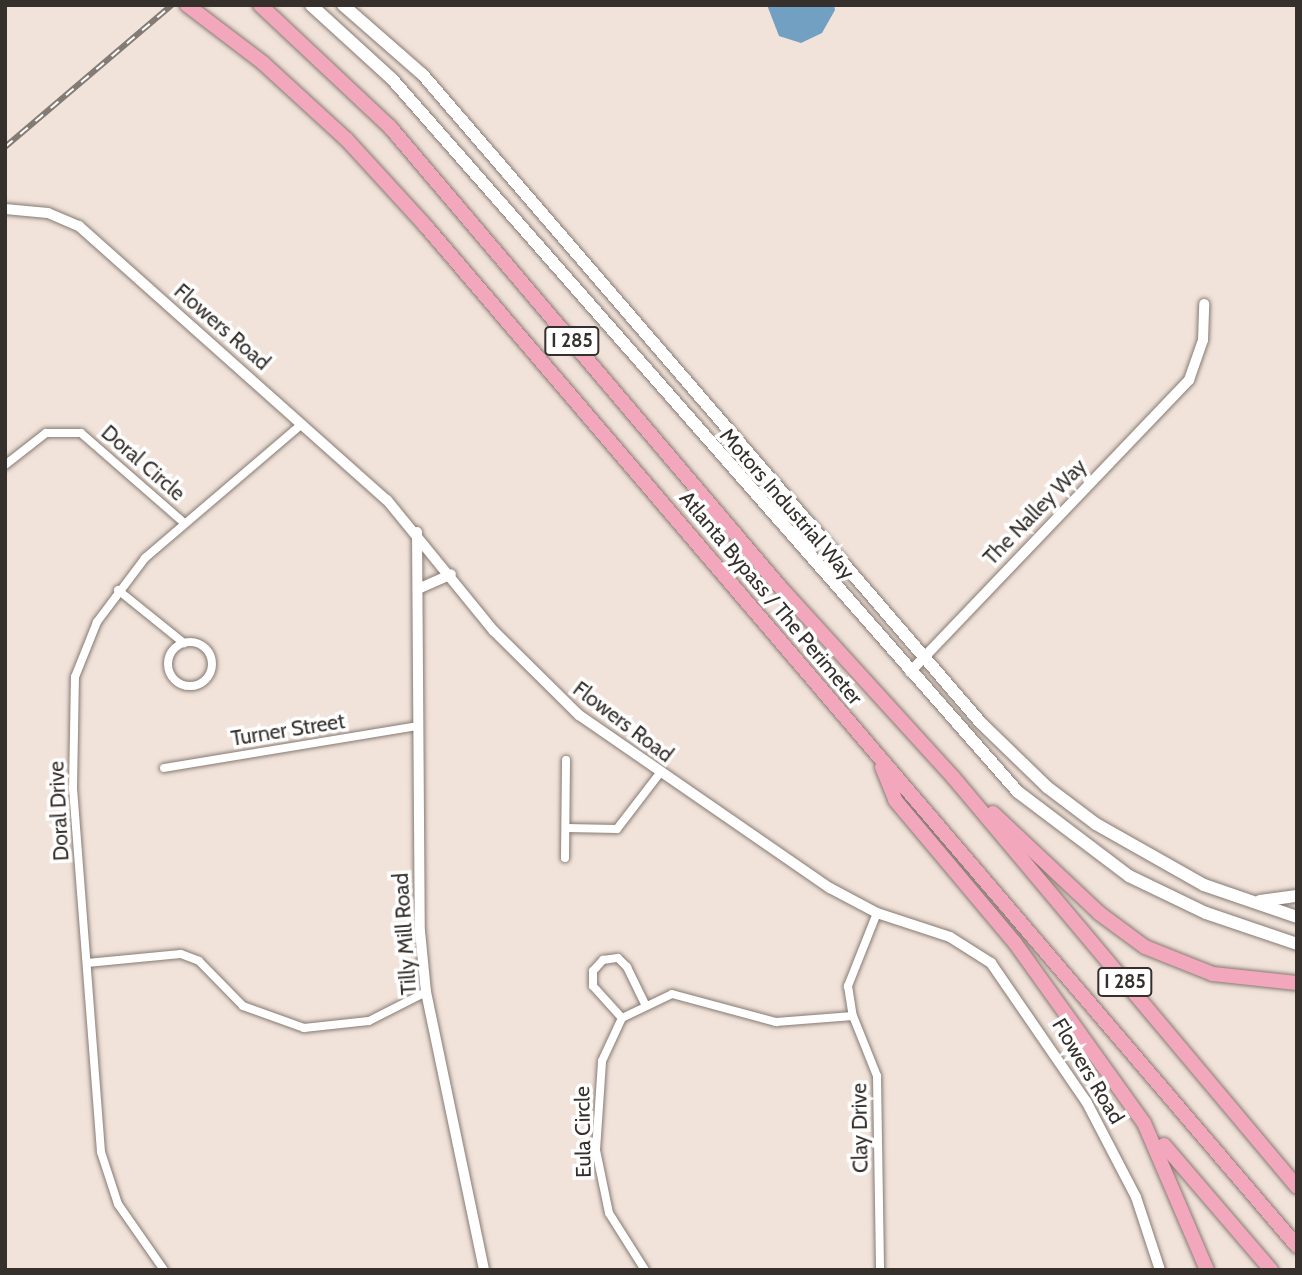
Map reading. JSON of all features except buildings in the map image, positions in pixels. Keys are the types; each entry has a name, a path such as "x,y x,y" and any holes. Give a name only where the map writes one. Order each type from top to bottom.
{"highway":[{"name":"Atlanta Bypass / The Perimeter","path":"187,5 263,63 356,149 1297,1246"},
{"name":"Atlanta Bypass / The Perimeter","path":"260,5 390,127 781,588 953,777 1297,1187"},
{"path":"878,756 895,800 1016,943 1144,1123 1271,1270"},
{"path":"953,777 1099,913 1145,947 1213,974 1297,983"},
{"path":"1144,1123 1207,1270"}],"main road":[{"name":"Motors Industrial Way","path":"311,5 392,79 1018,792 1081,846 1196,909 1297,944"},
{"name":"Motors Industrial Way","path":"342,5 423,75 981,723 1063,799 1147,855 1248,900 1297,917"},
{"path":"1248,900 1297,896"}],"street":[{"name":"Flowers Road","path":"5,209 26,208 79,226 302,424 417,532 534,676 660,773 877,913 950,937 1006,979 1098,1123 1146,1220 1160,1270"},
{"name":"The Nalley Way","path":"910,672 1189,380 1203,341 1204,304"},
{"name":"Doral Drive","path":"164,1270 107,1183 73,789 75,677 118,590 184,523 302,424"},
{"name":"Doral Circle","path":"5,466 46,433 81,433 184,523"},
{"name":"Tilly Mill Road","path":"417,532 418,726 426,992 484,1270"},
{"path":"418,589 451,574"},
{"path":"118,590 184,643 201,645 211,659 209,675 195,686 178,683 168,670 171,653 184,643"},
{"name":"Turner Street","path":"164,768 418,726"},
{"path":"565,858 566,760"},
{"path":"566,828 618,829 660,773"},
{"name":"Clay Drive","path":"877,913 848,986 853,1016 877,1076 880,1270"},
{"path":"87,963 181,954 199,961 243,1006 303,1028 369,1021 426,992"},
{"path":"646,1006 627,967 618,958 603,960 593,971 593,986 622,1018 672,994 776,1022 853,1016"},
{"name":"Eula Circle","path":"622,1018 602,1060 596,1150 609,1213 645,1270"}],"water":[{"path":"767,5 834,5 835,10 822,33 801,43 779,36"}],"railway":[{"path":"5,147 172,5"}]}
